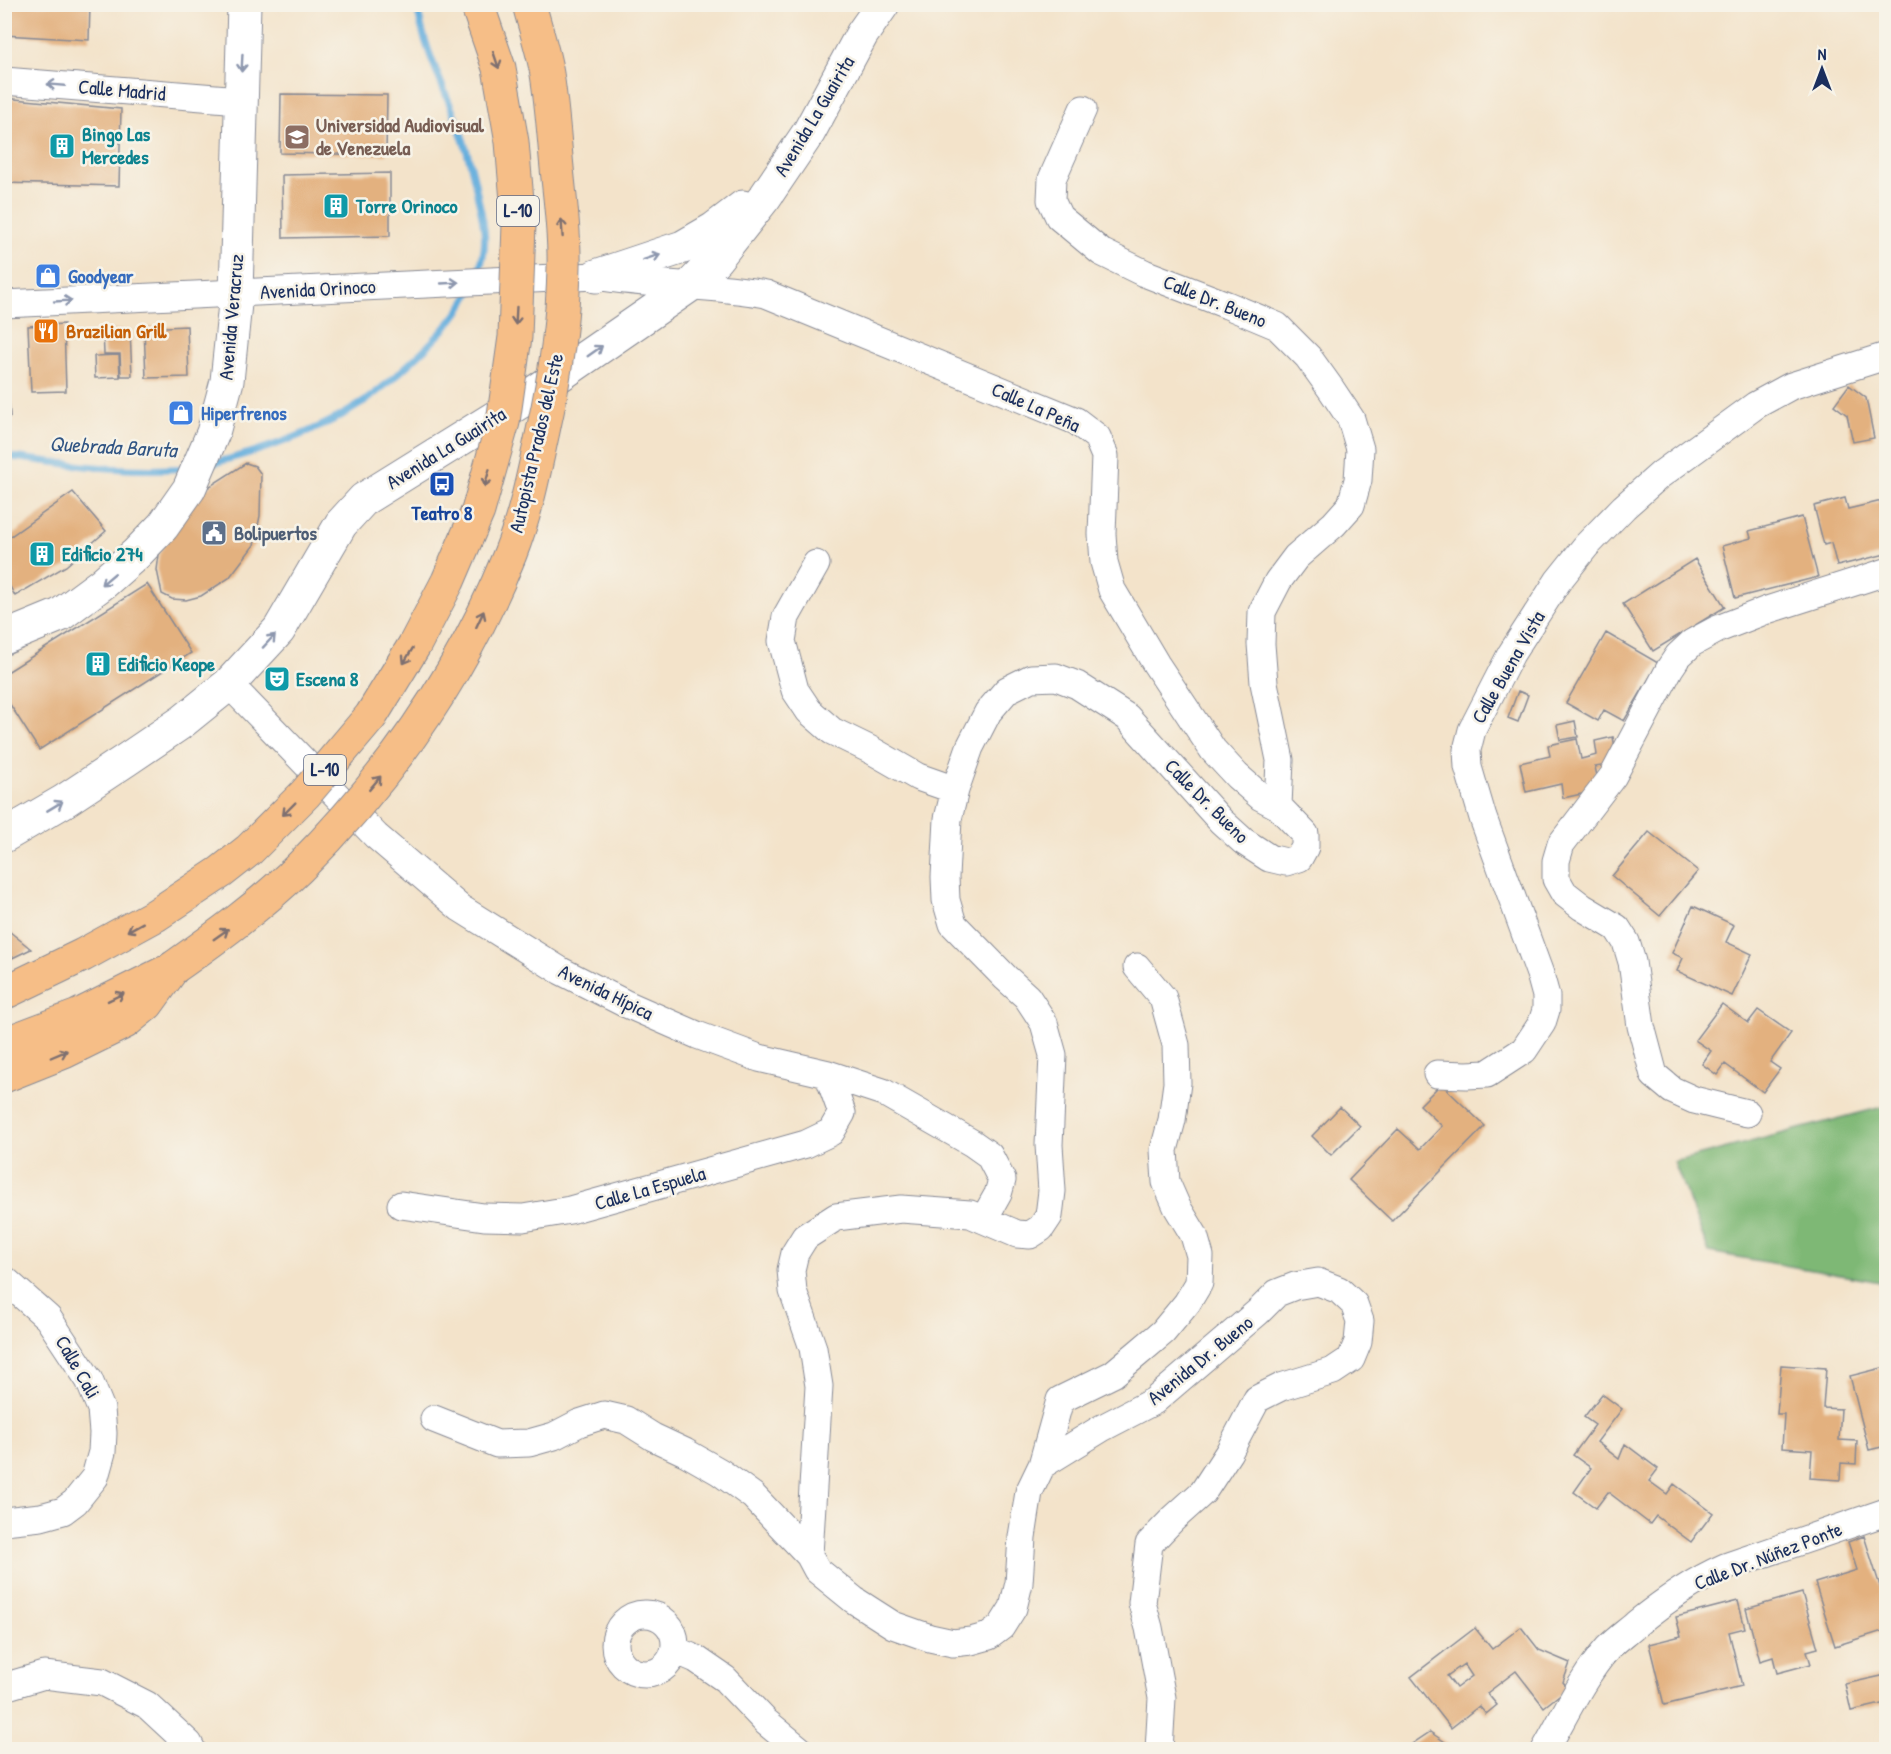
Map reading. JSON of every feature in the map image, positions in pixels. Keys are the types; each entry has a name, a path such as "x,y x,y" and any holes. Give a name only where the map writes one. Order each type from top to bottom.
{"highway":[{"name":"Autopista Prados del Este","path":"4,993 83,956 156,915 221,872 249,850 305,794 371,717 415,644 448,581 477,511 502,422 515,338 519,224 512,142 499,68 477,4"},
{"name":"Autopista Prados del Este","path":"4,1044 78,1016 173,968 238,922 297,869 378,781 407,744 433,704 472,636 511,553 529,494 552,391 561,327 564,264 561,207 547,74 529,4"},
{"name":"L-10","path":"4,1076 64,1052 125,1022 147,1004 173,968"}],"street":[{"name":"Avenida Veracruz","path":"4,638 60,615 103,583 136,554 163,526 189,489 213,433 227,381 236,294 244,4"},
{"name":"Avenida La Guairita","path":"4,836 64,801 182,722 228,684 279,630 341,524 364,499 528,397 692,284 765,197 809,132 861,34 883,4"},
{"name":"Calle Madrid","path":"4,81 240,100"},
{"name":"Calle Dr. Bueno","path":"984,1219 1017,1234 1030,1234 1041,1228 1049,1216 1052,1191 1049,1145 1053,1055 1044,1023 1027,997 953,924 946,900 948,819 970,747 988,712 1007,690 1031,678 1056,677 1077,685 1127,717 1243,841 1269,858 1286,862 1299,858 1305,847 1305,834 1278,806 1280,760 1264,683 1261,644 1262,612 1278,581 1296,557 1334,524 1351,505 1358,480 1360,449 1351,419 1308,357 1277,326 1144,273 1101,252 1059,217 1051,200 1052,179 1083,109"},
{"path":"596,276 683,247 714,229 777,179"},
{"name":"Avenida Orinoco","path":"4,304 596,276"},
{"name":"Calle La Peña","path":"596,276 618,280 731,288 765,294 1076,421 1097,437 1105,456 1102,534 1104,561 1112,590 1156,664 1213,750 1261,797 1278,806"},
{"name":"Calle Buena Vista","path":"1437,1074 1467,1076 1487,1074 1524,1050 1542,1023 1546,1010 1546,996 1540,974 1483,818 1468,767 1467,750 1472,730 1511,654 1558,581 1586,546 1624,507 1660,475 1756,405 1791,386 1887,356"},
{"path":"816,564 786,616 782,641 795,690 809,711 832,731 918,777 955,790"},
{"path":"1747,1113 1694,1100 1672,1090 1654,1075 1641,1026 1632,962 1626,942 1617,928 1564,893 1556,879 1556,861 1561,844 1613,776 1670,668 1678,656 1692,643 1718,629 1767,610 1887,572"},
{"name":"Avenida Hípica","path":"228,684 376,836 460,908 561,971 624,1003 759,1058 828,1074 883,1092 989,1155 1002,1180 998,1194 984,1219"},
{"path":"434,1419 497,1444 537,1441 554,1436 579,1423 604,1416 626,1420 653,1437 694,1457 753,1496 809,1555 817,1570 854,1600 894,1625 930,1638 953,1642 971,1641 989,1636 1001,1627 1013,1608 1019,1583 1022,1537 1029,1492 1042,1465 1060,1400 1113,1374 1137,1354 1163,1332 1187,1303 1199,1283 1200,1256 1194,1235 1166,1182 1164,1150 1172,1120 1177,1083 1176,1045 1163,998 1137,967"},
{"name":"Calle La Espuela","path":"401,1205 484,1217 523,1218 570,1210 806,1144 831,1132 842,1113 828,1074"},
{"path":"809,1555 819,1386 813,1348 793,1291 790,1270 795,1253 805,1238 836,1217 901,1209 970,1214 984,1219"},
{"name":"Calle Cali","path":"4,1279 48,1318 89,1380 101,1409 104,1433 102,1452 95,1477 75,1502 63,1511 41,1517 4,1521"},
{"name":"Avenida Dr. Bueno","path":"1042,1465 1102,1428 1154,1401 1277,1293 1295,1286 1318,1282 1339,1290 1354,1304 1360,1322 1358,1342 1351,1359 1333,1371 1281,1386 1257,1399 1203,1492 1149,1544 1142,1603 1162,1698 1159,1749"},
{"name":"Calle Dr. Núñez Ponte","path":"1545,1749 1584,1682 1607,1649 1667,1598 1704,1576 1887,1512"},
{"path":"675,1650 696,1659 725,1679 765,1722 800,1749"},
{"path":"4,1687 44,1675 102,1682 147,1705 192,1749"}],"green space":[{"path":"1886,1106 1886,1283 1709,1252 1674,1162"}],"building":[{"path":"4,5 90,5 89,40 4,35"},
{"path":"281,94 387,95 386,155 280,153"},
{"name":"Bingo Las Mercedes","path":"4,98 121,109 119,186 4,183"},
{"name":"Torre Orinoco","path":"390,173 390,236 283,238 282,175"},
{"path":"64,324 66,391 31,392 28,326"},
{"path":"187,326 189,377 146,378 144,328"},
{"path":"130,330 132,376 121,376 120,354 104,354 103,331"},
{"path":"4,336 6,336 10,417 4,417"},
{"path":"119,355 120,377 95,378 94,356"},
{"path":"1849,385 1866,398 1874,438 1853,442 1847,415 1834,405"},
{"name":"Bolipuertos","path":"246,463 255,466 261,474 260,516 254,545 229,578 201,596 186,600 172,599 162,594 157,570 159,555 177,522 196,495"},
{"name":"Edificio 274","path":"73,492 106,531 66,566 15,596 4,575 4,541"},
{"path":"1845,498 1848,509 1886,500 1886,554 1837,566 1831,543 1824,545 1814,506"},
{"path":"1802,517 1818,577 1735,598 1722,546 1751,538 1749,531"},
{"path":"1695,559 1725,607 1653,651 1623,604"},
{"name":"Edificio Keope","path":"147,584 191,653 39,750 4,695 4,674"},
{"path":"1606,633 1658,663 1624,721 1604,710 1598,721 1566,703"},
{"path":"1518,691 1528,695 1518,722 1508,718"},
{"path":"1575,721 1578,737 1560,740 1557,725"},
{"path":"1613,737 1618,763 1595,767 1600,790 1563,798 1561,784 1526,792 1520,763 1550,756 1548,745 1577,739 1581,759 1597,755 1595,741"},
{"path":"1649,832 1698,871 1660,916 1612,876"},
{"path":"1693,906 1734,925 1726,942 1752,954 1732,996 1677,971 1683,958 1672,953"},
{"path":"4,927 31,949 4,962"},
{"path":"1722,1004 1748,1023 1758,1010 1791,1033 1770,1062 1780,1069 1763,1092 1725,1064 1717,1075 1702,1064 1711,1051 1695,1040"},
{"path":"1441,1084 1485,1126 1392,1221 1349,1180 1398,1129 1420,1149 1442,1126 1420,1105"},
{"path":"1340,1107 1360,1126 1331,1155 1312,1136"},
{"path":"1781,1365 1826,1368 1823,1408 1841,1409 1839,1440 1857,1441 1856,1464 1841,1463 1840,1480 1810,1478 1812,1450 1782,1448 1784,1414 1777,1414"},
{"path":"1886,1367 1886,1446 1869,1450 1850,1376"},
{"path":"1602,1394 1622,1409 1597,1442 1619,1459 1625,1444 1658,1469 1649,1481 1667,1494 1674,1484 1713,1513 1691,1542 1656,1516 1650,1524 1608,1492 1596,1508 1574,1492 1591,1468 1573,1455 1595,1425 1584,1417"},
{"path":"1864,1536 1886,1605 1886,1630 1835,1646 1815,1583 1857,1570 1848,1542"},
{"path":"1802,1593 1818,1648 1807,1651 1811,1664 1777,1673 1773,1657 1760,1661 1746,1609"},
{"path":"1738,1601 1745,1628 1729,1632 1742,1686 1664,1705 1649,1644 1681,1636 1676,1617"},
{"path":"1521,1627 1539,1650 1570,1663 1563,1682 1568,1688 1544,1707 1516,1671 1487,1693 1497,1705 1486,1714 1479,1706 1451,1728 1411,1677 1475,1628 1492,1649","holes":["1464,1664 1472,1676 1456,1688 1447,1676"]},
{"path":"1886,1675 1886,1703 1851,1711 1845,1684"},
{"path":"1430,1732 1457,1750 1403,1750"}],"waterway":[{"name":"Quebrada Baruta","path":"417,4 424,38 462,136 475,182 485,237 481,265 477,275"},
{"name":"Quebrada Baruta","path":"210,464 289,440 345,414 362,403 396,376 434,340 458,312 472,288"},
{"name":"Quebrada Baruta","path":"4,456 119,469 187,468"}],"place":[{"name":"Universidad Audiovisual de Venezuela","path":"297,137"},
{"name":"Bingo Las Mercedes","path":"62,146"},
{"name":"Torre Orinoco","path":"336,206"},
{"name":"Goodyear","path":"48,276"},
{"name":"Brazilian Grill","path":"46,331"},
{"name":"Hiperfrenos","path":"181,413"},
{"name":"Teatro 8","path":"442,484"},
{"name":"Bolipuertos","path":"214,533"},
{"name":"Edificio 274","path":"42,554"},
{"name":"Edificio Keope","path":"98,664"},
{"name":"Escena 8","path":"277,679"}]}
